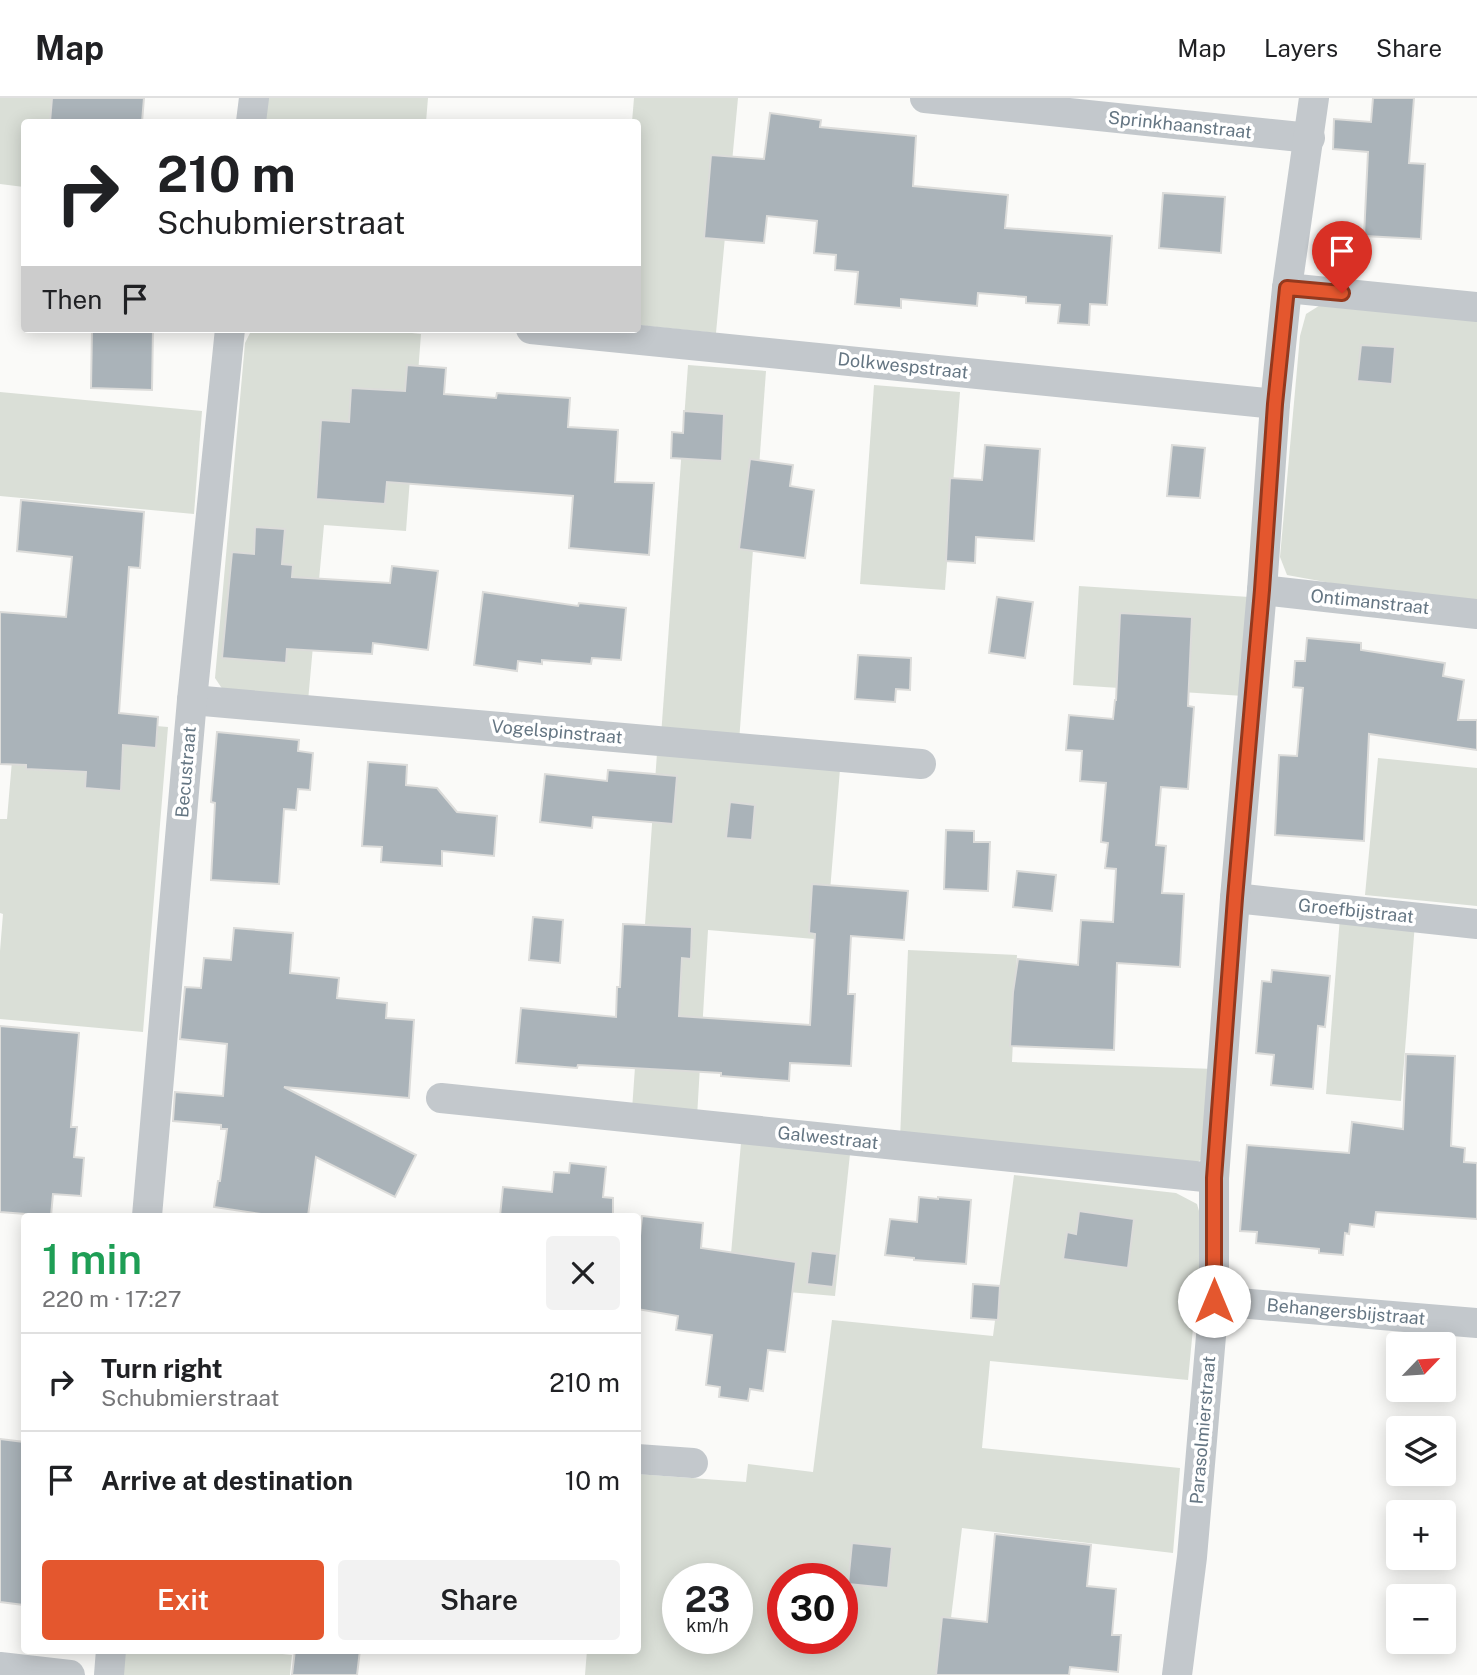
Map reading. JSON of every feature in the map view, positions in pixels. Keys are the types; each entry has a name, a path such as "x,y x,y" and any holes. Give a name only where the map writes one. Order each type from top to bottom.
{"street":[{"path":"251,119 254,98"},
{"name":"Sprinkhaanstraat","path":"925,98 1310,138"},
{"name":"Parasolmierstraat","path":"1177,1675 1192,1558 1214,1301 1214,1178 1275,404 1287,288 1314,98"},
{"path":"1287,288 1477,307"},
{"name":"Becustraat","path":"147,1213 192,700 230,333"},
{"name":"Dolkwespstraat","path":"571,333 1275,404"},
{"name":"Ontimanstraat","path":"1262,590 1477,614"},
{"name":"Vogelspinstraat","path":"192,700 921,764"},
{"name":"Groefbijstraat","path":"1235,898 1477,924"},
{"name":"Galwestraat","path":"441,1098 1214,1178"},
{"name":"Behangersbijstraat","path":"1214,1301 1477,1323"},
{"path":"641,1459 693,1463"},
{"path":"109,1675 111,1654"},
{"path":"0,1667 70,1675"}],"shaded area":[{"path":"0,98 61,98 58,119 21,119 21,187 0,184"},
{"path":"268,98 428,98 426,119 265,119"},
{"path":"634,98 738,98 716,333 641,325 641,119 632,119"},
{"path":"1322,304 1477,314 1477,600 1336,584 1287,575 1280,557 1300,336 1306,314"},
{"path":"250,333 421,334 406,531 324,525 308,701 223,690 215,678 245,343"},
{"path":"688,365 766,371 739,742 661,736"},
{"path":"874,385 960,392 945,590 860,584"},
{"path":"0,392 202,411 194,514 0,496"},
{"path":"1079,586 1265,598 1259,697 1073,685"},
{"path":"16,714 168,727 143,1032 0,1019 3,914 0,913 0,819 7,819"},
{"path":"657,753 840,769 826,940 708,930 697,1117 632,1110"},
{"path":"1378,758 1477,768 1477,906 1365,895"},
{"path":"1340,917 1415,923 1401,1101 1326,1094"},
{"path":"908,950 1017,955 1012,1062 1215,1069 1210,1152 1193,1166 900,1139"},
{"path":"741,1143 850,1154 835,1296 728,1287"},
{"path":"1014,1175 1176,1193 1197,1204 1203,1225 1188,1380 990,1361 982,1448 1180,1468 1173,1553 962,1528 944,1675 585,1675 587,1654 641,1654 641,1474 746,1482 748,1464 813,1472 832,1320 993,1336"},
{"path":"116,1654 292,1655 290,1675 114,1675"}],"building":[{"path":"52,98 144,98 142,119 50,119"},
{"path":"1373,98 1414,98 1409,163 1425,164 1421,239 1364,236 1368,152 1333,149 1334,119 1371,122"},
{"path":"770,113 821,120 820,127 916,136 913,186 1008,195 1005,228 1112,236 1107,305 1090,304 1089,325 1058,323 1060,305 1026,303 1026,297 978,293 977,306 901,299 901,308 855,304 858,272 835,270 836,255 814,253 817,221 767,216 764,243 704,238 711,155 764,159"},
{"path":"1163,193 1225,197 1221,253 1159,248"},
{"path":"92,333 153,333 152,390 91,388"},
{"path":"1361,345 1395,347 1392,384 1357,381"},
{"path":"407,365 446,368 444,394 496,398 497,393 570,398 568,427 618,430 615,482 654,483 649,555 569,548 573,496 387,482 385,504 316,499 321,420 349,422 351,388 405,391"},
{"path":"684,411 724,414 722,461 671,458 672,432 683,433"},
{"path":"985,445 1040,449 1034,541 976,537 975,563 946,561 950,478 982,480"},
{"path":"1172,445 1205,448 1200,498 1167,496"},
{"path":"750,459 793,465 790,486 814,490 805,558 739,549"},
{"path":"21,500 144,512 140,568 129,567 119,713 158,717 156,748 123,745 121,791 85,788 86,772 26,769 26,765 0,764 0,612 66,617 72,557 17,551"},
{"path":"255,527 285,529 282,564 293,565 292,577 390,583 392,566 438,571 428,650 373,643 372,654 287,649 286,663 222,658 232,552 254,554"},
{"path":"483,592 578,606 579,603 626,608 621,660 592,658 591,664 518,661 517,671 474,665"},
{"path":"997,597 1033,602 1025,658 989,653"},
{"path":"1120,613 1192,617 1188,706 1194,707 1188,789 1161,787 1156,845 1166,846 1162,893 1184,894 1180,967 1117,963 1114,1050 1010,1046 1018,959 1078,965 1081,920 1113,922 1116,869 1105,868 1108,843 1101,842 1106,783 1080,781 1082,751 1066,750 1069,715 1113,719"},
{"path":"1307,638 1361,643 1361,650 1445,663 1443,676 1464,680 1458,720 1477,720 1477,750 1369,734 1364,841 1275,835 1279,755 1297,756 1303,688 1293,687 1295,661 1305,661"},
{"path":"858,655 911,658 910,690 896,689 895,702 855,699"},
{"path":"217,732 299,740 298,751 313,753 310,790 298,789 296,810 284,809 279,884 211,880 215,803 211,802"},
{"path":"368,762 407,765 406,785 437,788 457,812 497,816 494,856 442,851 442,866 381,862 382,847 362,846"},
{"path":"608,770 677,776 673,824 593,817 592,828 540,822 545,774 607,781"},
{"path":"730,802 755,805 752,840 726,838"},
{"path":"946,830 974,831 974,842 990,842 988,891 944,889"},
{"path":"1017,871 1056,875 1052,911 1013,907"},
{"path":"812,884 908,891 904,940 851,936 848,994 855,994 851,1066 790,1063 789,1081 721,1076 721,1073 516,1063 521,1008 616,1017 623,924 692,927 691,959 682,958 679,1016 810,1025 815,934 809,933"},
{"path":"533,917 563,920 560,963 529,960"},
{"path":"234,928 293,933 290,973 339,978 337,998 387,1003 386,1018 414,1020 409,1098 284,1087 416,1155 395,1197 316,1157 308,1213 255,1213 214,1207 227,1129 221,1129 221,1125 173,1121 175,1092 223,1096 227,1044 180,1039 185,987 201,988 204,958 231,960"},
{"path":"1272,970 1330,976 1325,1027 1318,1026 1313,1089 1271,1085 1274,1055 1256,1053 1262,981 1271,982"},
{"path":"0,1026 79,1033 71,1127 77,1127 74,1157 84,1158 81,1196 53,1194 51,1213 0,1212"},
{"path":"1406,1054 1455,1056 1451,1146 1465,1148 1464,1162 1477,1163 1477,1219 1376,1212 1374,1227 1350,1224 1349,1234 1345,1233 1343,1255 1319,1253 1319,1249 1256,1243 1257,1232 1240,1231 1247,1145 1349,1153 1352,1122 1403,1129"},
{"path":"570,1163 606,1167 603,1197 613,1198 613,1213 500,1213 503,1187 552,1192 554,1172 569,1173"},
{"path":"919,1197 971,1200 966,1264 885,1255 890,1219 917,1222"},
{"path":"1079,1211 1134,1219 1128,1268 1063,1259 1067,1232 1076,1234"},
{"path":"642,1216 703,1223 701,1248 796,1262 785,1352 768,1350 763,1391 750,1389 748,1401 719,1397 720,1387 706,1385 712,1335 676,1330 678,1316 641,1310"},
{"path":"811,1251 837,1254 833,1287 807,1284"},
{"path":"973,1284 1000,1286 998,1320 971,1318"},
{"path":"0,1439 21,1442 21,1605 0,1602"},
{"path":"995,1534 1091,1545 1087,1586 1116,1589 1112,1635 1121,1635 1118,1672 1070,1667 1069,1675 936,1675 942,1617 987,1622"},
{"path":"852,1543 892,1547 888,1588 858,1585 858,1563 850,1563"},
{"path":"295,1654 360,1654 357,1675 292,1675"}],"route":[{"path":"1214,1301 1214,1178 1275,404 1287,288 1342,293"}]}
